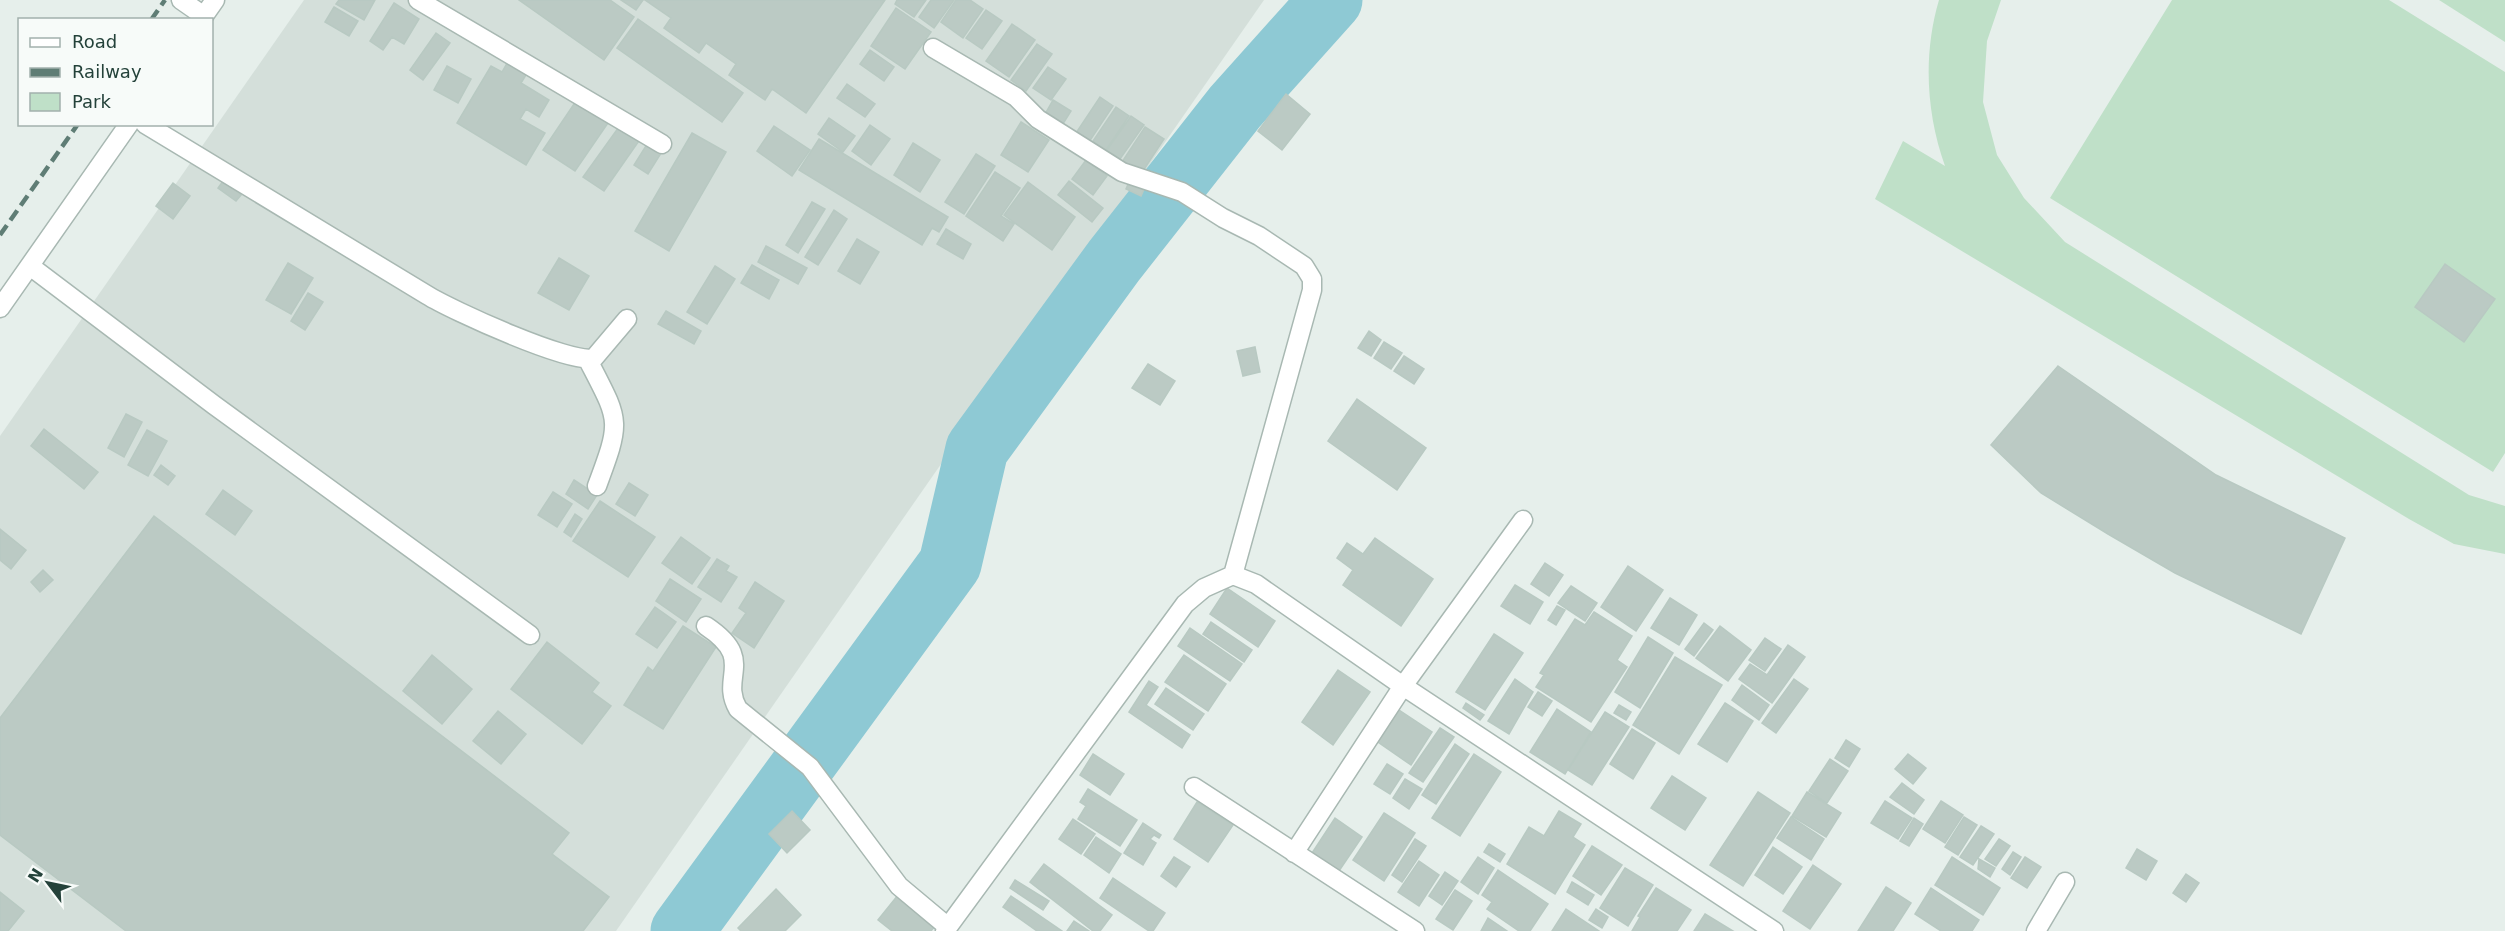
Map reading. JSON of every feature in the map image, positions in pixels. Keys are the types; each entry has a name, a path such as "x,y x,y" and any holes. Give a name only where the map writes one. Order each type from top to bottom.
{"street":[{"path":"182,0 203,18 215,0"},
{"path":"417,0 662,144"},
{"path":"933,48 1016,97 1038,119 1122,172 1182,192 1222,218 1259,236 1304,266 1312,279 1312,290 1233,575"},
{"path":"0,308 128,126"},
{"path":"148,126 443,305 551,349 588,360 614,411 616,422 614,441 597,486"},
{"path":"30,266 214,405 530,635"},
{"path":"588,360 601,351 627,319"},
{"path":"1294,853 1403,686 1523,520"},
{"path":"706,626 730,645 735,663 732,699 738,709 810,767 899,886 946,929 1185,604 1204,588 1233,575 1256,584 1403,686 1774,931"},
{"path":"1194,787 1415,931"},
{"path":"2036,931 2065,882"}],"shaded area":[{"path":"304,0 1264,0 616,931 0,931 0,436"}],"green space":[{"path":"1939,0 2001,0 1987,41 1983,102 1997,155 2024,198 2065,242 2469,495 2505,506 2505,554 2454,544 2409,519 1875,199 1903,141 1945,166 1934,125 1929,83 1931,41"},
{"path":"2172,0 2389,0 2505,72 2505,453 2493,472 2050,198"},
{"path":"2439,0 2505,0 2505,42"}],"building":[{"path":"339,0 375,0 364,20 336,4"},
{"path":"519,0 610,0 634,17 604,60"},
{"path":"621,0 643,0 636,10"},
{"path":"645,0 885,0 806,113 772,89 765,100 729,75 736,64 706,43 699,53 664,28 671,18"},
{"path":"897,0 926,0 914,17 895,4"},
{"path":"931,0 954,0 934,28 919,17"},
{"path":"956,0 970,0 983,9 963,38 941,22"},
{"path":"394,3 419,19 404,44 392,37 383,50 370,41"},
{"path":"334,7 358,21 349,36 325,22"},
{"path":"896,8 931,32 905,69 871,46"},
{"path":"986,10 1002,21 982,49 966,38"},
{"path":"638,19 743,93 722,122 617,48"},
{"path":"1012,24 1035,40 1009,77 986,61"},
{"path":"436,33 450,43 423,80 410,70"},
{"path":"1037,44 1052,54 1026,91 1011,80"},
{"path":"870,50 894,67 884,81 860,64"},
{"path":"510,58 529,70 521,83 549,100 539,117 526,109 520,119 545,133 526,165 457,123 491,66 502,72"},
{"path":"447,66 471,79 458,103 434,90"},
{"path":"1048,67 1066,79 1051,100 1033,88"},
{"path":"847,84 875,104 865,117 837,98"},
{"path":"1286,94 1310,114 1282,150 1258,131"},
{"path":"1100,97 1113,106 1089,142 1076,133"},
{"path":"1053,100 1071,111 1061,127 1044,116"},
{"path":"576,101 608,123 575,171 543,150"},
{"path":"1116,107 1129,116 1106,150 1093,141"},
{"path":"1131,116 1144,125 1120,159 1107,150"},
{"path":"829,118 855,136 843,152 818,134"},
{"path":"1021,122 1049,140 1028,172 1001,155"},
{"path":"621,124 641,138 604,191 583,177"},
{"path":"870,125 890,139 871,165 852,151"},
{"path":"774,126 810,150 792,176 757,151"},
{"path":"1145,127 1164,139 1141,174 1122,162"},
{"path":"692,133 726,152 669,251 635,231"},
{"path":"819,139 948,217 939,232 932,228 922,245 799,170"},
{"path":"649,141 663,150 648,174 634,165"},
{"path":"913,143 940,160 920,192 894,175"},
{"path":"976,154 995,166 964,214 945,202"},
{"path":"1086,160 1107,176 1093,195 1072,179"},
{"path":"995,172 1020,188 1001,216 1014,224 1003,241 966,216"},
{"path":"1130,180 1145,187 1141,196 1126,189"},
{"path":"223,181 241,195 236,201 218,188"},
{"path":"1069,181 1103,208 1092,222 1058,195"},
{"path":"1028,182 1075,217 1052,250 1004,215"},
{"path":"173,183 190,196 173,219 156,206"},
{"path":"812,202 825,209 798,253 786,245"},
{"path":"834,210 847,219 818,265 805,257"},
{"path":"946,229 971,244 963,259 937,244"},
{"path":"857,239 879,252 860,284 838,271"},
{"path":"766,246 807,268 798,284 758,262"},
{"path":"559,258 589,276 569,310 538,293"},
{"path":"288,263 313,278 291,314 266,300"},
{"path":"2445,264 2495,299 2464,342 2415,307"},
{"path":"752,265 779,280 769,299 741,283"},
{"path":"715,266 735,279 707,324 687,312"},
{"path":"308,293 323,302 305,330 291,321"},
{"path":"666,311 701,331 694,344 658,324"},
{"path":"1369,331 1381,340 1371,356 1358,348"},
{"path":"1384,342 1402,353 1391,369 1374,358"},
{"path":"1255,347 1260,372 1243,376 1237,351"},
{"path":"1404,356 1424,369 1414,384 1394,371"},
{"path":"1148,364 1175,381 1160,405 1132,388"},
{"path":"2058,366 2216,475 2345,538 2301,634 2175,573 2108,534 2041,493 1991,445"},
{"path":"1357,399 1426,448 1397,490 1328,441"},
{"path":"126,414 142,422 124,457 108,448"},
{"path":"44,429 98,472 84,489 31,446"},
{"path":"147,430 167,441 148,476 128,465"},
{"path":"161,465 175,476 168,485 154,475"},
{"path":"574,480 597,495 588,509 566,494"},
{"path":"629,483 648,495 635,516 616,504"},
{"path":"223,490 252,511 235,535 206,514"},
{"path":"553,492 572,504 557,527 538,515"},
{"path":"600,501 655,537 628,577 573,541"},
{"path":"575,514 582,519 571,537 564,532"},
{"path":"154,516 569,833 552,854 609,897 583,931 126,931 0,835 0,718"},
{"path":"0,529 26,550 11,569 0,560"},
{"path":"681,537 710,558 692,584 662,563"},
{"path":"1375,538 1433,579 1401,626 1343,585 1353,570 1337,558 1347,543 1363,554"},
{"path":"717,559 729,566 726,571 737,577 721,602 698,587"},
{"path":"1545,563 1563,575 1549,596 1531,584"},
{"path":"1628,566 1663,590 1636,631 1601,607"},
{"path":"43,570 53,580 40,592 31,582"},
{"path":"670,579 701,599 686,622 656,601"},
{"path":"755,582 784,601 754,648 732,633 746,613 739,608"},
{"path":"1515,585 1543,602 1530,624 1501,606"},
{"path":"1571,586 1597,603 1585,621 1558,603"},
{"path":"1227,588 1275,621 1258,647 1210,614"},
{"path":"1670,598 1697,615 1679,645 1651,628"},
{"path":"1557,606 1565,610 1556,625 1548,620"},
{"path":"655,607 676,622 657,648 636,634"},
{"path":"1594,612 1632,636 1617,660 1627,667 1591,722 1536,687 1544,675 1540,673 1575,619 1585,625"},
{"path":"1211,622 1252,650 1244,662 1203,634"},
{"path":"1704,623 1713,630 1694,656 1685,649"},
{"path":"683,626 716,647 663,729 624,705 648,667 653,671"},
{"path":"1720,626 1751,650 1728,681 1696,658"},
{"path":"1190,628 1242,664 1230,681 1178,646"},
{"path":"1494,634 1523,653 1485,710 1456,692"},
{"path":"1648,637 1673,653 1640,708 1615,692"},
{"path":"1765,638 1781,649 1765,671 1749,660"},
{"path":"547,642 599,683 592,692 611,706 582,744 511,689"},
{"path":"1788,645 1805,657 1772,703 1739,679 1750,664 1767,675"},
{"path":"432,655 472,689 442,724 403,691"},
{"path":"1184,655 1226,684 1208,711 1165,682"},
{"path":"1675,657 1722,685 1679,754 1633,725"},
{"path":"1338,670 1370,692 1333,745 1302,722"},
{"path":"1515,679 1533,692 1509,734 1488,721"},
{"path":"1794,679 1808,689 1776,733 1762,723"},
{"path":"1149,681 1158,687 1146,705 1190,735 1182,748 1129,712"},
{"path":"1742,685 1769,705 1759,720 1732,700"},
{"path":"1166,688 1204,714 1193,730 1155,704"},
{"path":"1538,692 1552,701 1542,716 1528,707"},
{"path":"1466,703 1484,715 1480,720 1463,708"},
{"path":"1725,703 1753,721 1727,762 1698,744"},
{"path":"1619,705 1631,712 1626,720 1614,713"},
{"path":"1396,708 1432,732 1411,765 1375,740"},
{"path":"1557,709 1591,732 1565,774 1530,752"},
{"path":"498,711 526,734 501,764 473,741"},
{"path":"1605,712 1629,727 1592,785 1568,770"},
{"path":"1440,728 1454,737 1423,782 1409,773"},
{"path":"1632,729 1655,743 1633,779 1610,764"},
{"path":"1846,740 1860,749 1849,767 1835,758"},
{"path":"1455,744 1469,754 1436,804 1422,795"},
{"path":"1093,754 1124,774 1110,795 1080,775"},
{"path":"1474,754 1501,772 1460,836 1432,818"},
{"path":"1908,754 1926,768 1913,784 1895,769"},
{"path":"1830,759 1848,771 1827,803 1809,791"},
{"path":"1387,764 1403,774 1390,794 1374,784"},
{"path":"1672,776 1706,798 1685,830 1651,808"},
{"path":"1405,779 1422,789 1409,809 1393,798"},
{"path":"1902,783 1924,800 1914,814 1890,797"},
{"path":"1088,789 1137,820 1120,846 1078,819 1086,806 1080,802"},
{"path":"1758,792 1790,813 1743,886 1710,865"},
{"path":"1807,792 1841,813 1826,837 1792,816"},
{"path":"1885,801 1912,818 1898,839 1871,823"},
{"path":"1941,801 1963,815 1945,843 1923,829"},
{"path":"1197,802 1233,825 1208,862 1174,839"},
{"path":"792,811 810,830 787,853 769,834"},
{"path":"1559,811 1581,824 1573,837 1585,845 1555,894 1507,864 1529,827 1544,836"},
{"path":"1384,813 1415,833 1384,881 1353,860"},
{"path":"1791,817 1824,839 1811,860 1777,838"},
{"path":"1964,817 1977,825 1958,855 1945,847"},
{"path":"1335,818 1362,837 1339,871 1312,853"},
{"path":"1914,818 1923,824 1909,846 1900,841"},
{"path":"1073,819 1095,834 1081,854 1059,839"},
{"path":"1143,823 1161,835 1159,838 1154,835 1150,839 1156,843 1143,865 1124,853"},
{"path":"1981,826 1994,834 1973,865 1960,857"},
{"path":"1096,837 1121,854 1109,873 1084,855"},
{"path":"1415,839 1426,846 1402,882 1392,875"},
{"path":"1999,839 2010,846 1996,866 1985,859"},
{"path":"1489,844 1505,854 1500,862 1484,852"},
{"path":"1592,846 1622,865 1601,895 1573,876"},
{"path":"1773,847 1802,867 1783,894 1755,875"},
{"path":"2137,849 2157,861 2146,880 2126,868"},
{"path":"2013,852 2021,857 2010,875 2002,869"},
{"path":"1174,857 1190,867 1176,887 1161,876"},
{"path":"1478,857 1494,868 1478,894 1461,882"},
{"path":"1952,857 2000,888 1983,915 1935,885"},
{"path":"2025,857 2041,867 2027,888 2011,878"},
{"path":"1979,859 1995,868 1990,877 1978,869"},
{"path":"1419,861 1439,875 1419,906 1398,892"},
{"path":"1044,864 1112,915 1100,931 1093,931 1030,882"},
{"path":"1813,865 1841,884 1810,929 1783,911"},
{"path":"1625,868 1653,885 1628,926 1600,908"},
{"path":"1498,870 1548,904 1530,931 1519,931 1487,909 1492,902 1482,895"},
{"path":"1445,872 1458,881 1442,905 1429,896"},
{"path":"2186,874 2199,883 2186,902 2173,893"},
{"path":"1113,878 1165,913 1153,931 1149,931 1100,898"},
{"path":"1015,880 1049,901 1043,910 1010,888"},
{"path":"1572,882 1594,895 1588,905 1567,892"},
{"path":"1886,887 1911,903 1893,931 1858,931"},
{"path":"1656,888 1691,910 1677,931 1632,931 1640,917 1638,916"},
{"path":"1931,888 1979,920 1972,931 1941,931 1915,914"},
{"path":"776,889 801,915 785,931 741,931 738,928"},
{"path":"1455,890 1472,901 1453,930 1436,919"},
{"path":"0,892 24,911 8,931 0,931"},
{"path":"898,895 935,926 931,931 892,931 878,920"},
{"path":"1011,896 1062,931 1037,931 1003,907"},
{"path":"1566,909 1599,931 1552,931"},
{"path":"1596,909 1608,917 1602,928 1589,920"},
{"path":"1705,914 1733,931 1694,931"},
{"path":"1488,918 1507,931 1481,931"},
{"path":"1074,921 1089,931 1067,931"}],"waterway":[{"path":"682,931 950,564 977,449 1114,261 1235,107 1331,0"}],"railway":[{"path":"152,18 165,0"},
{"path":"0,235 77,126"}]}
